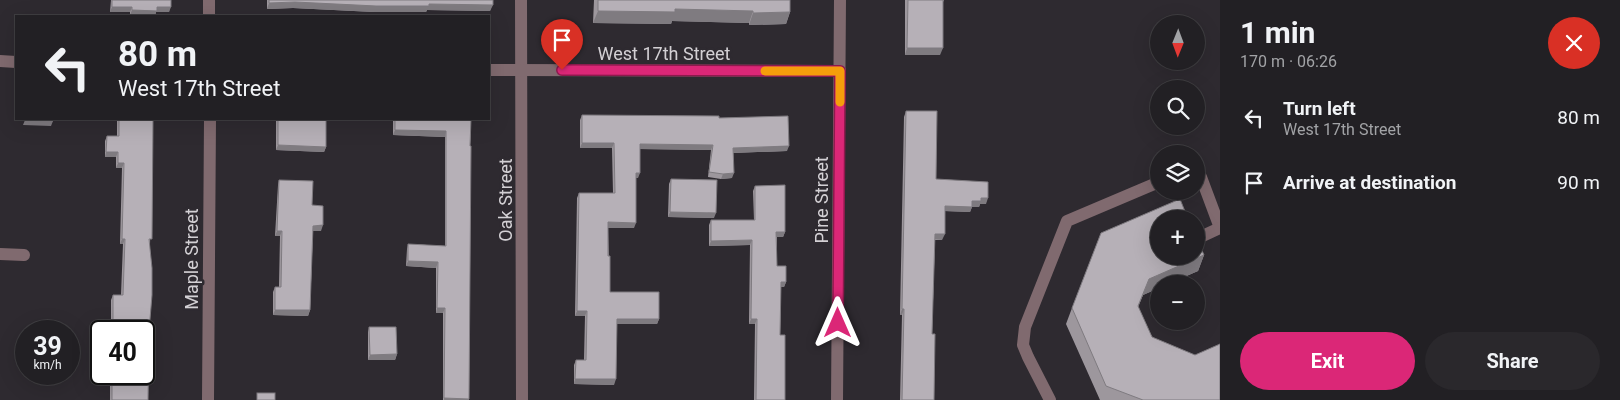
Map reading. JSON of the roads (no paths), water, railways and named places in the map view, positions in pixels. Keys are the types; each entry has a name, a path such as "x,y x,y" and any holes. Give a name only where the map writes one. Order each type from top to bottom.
{"street":[{"path":"209,0 209,15"},
{"name":"Oak Street","path":"521,0 522,400"},
{"name":"Pine Street","path":"837,400 840,0"},
{"path":"0,61 15,62"},
{"name":"West 17th Street","path":"490,70 840,71"},
{"name":"Maple Street","path":"208,400 210,120"},
{"path":"1050,400 1023,345 1025,327 1067,221 1150,186"},
{"path":"1205,188 1220,228 1205,235"},
{"path":"0,254 24,255"}]}
